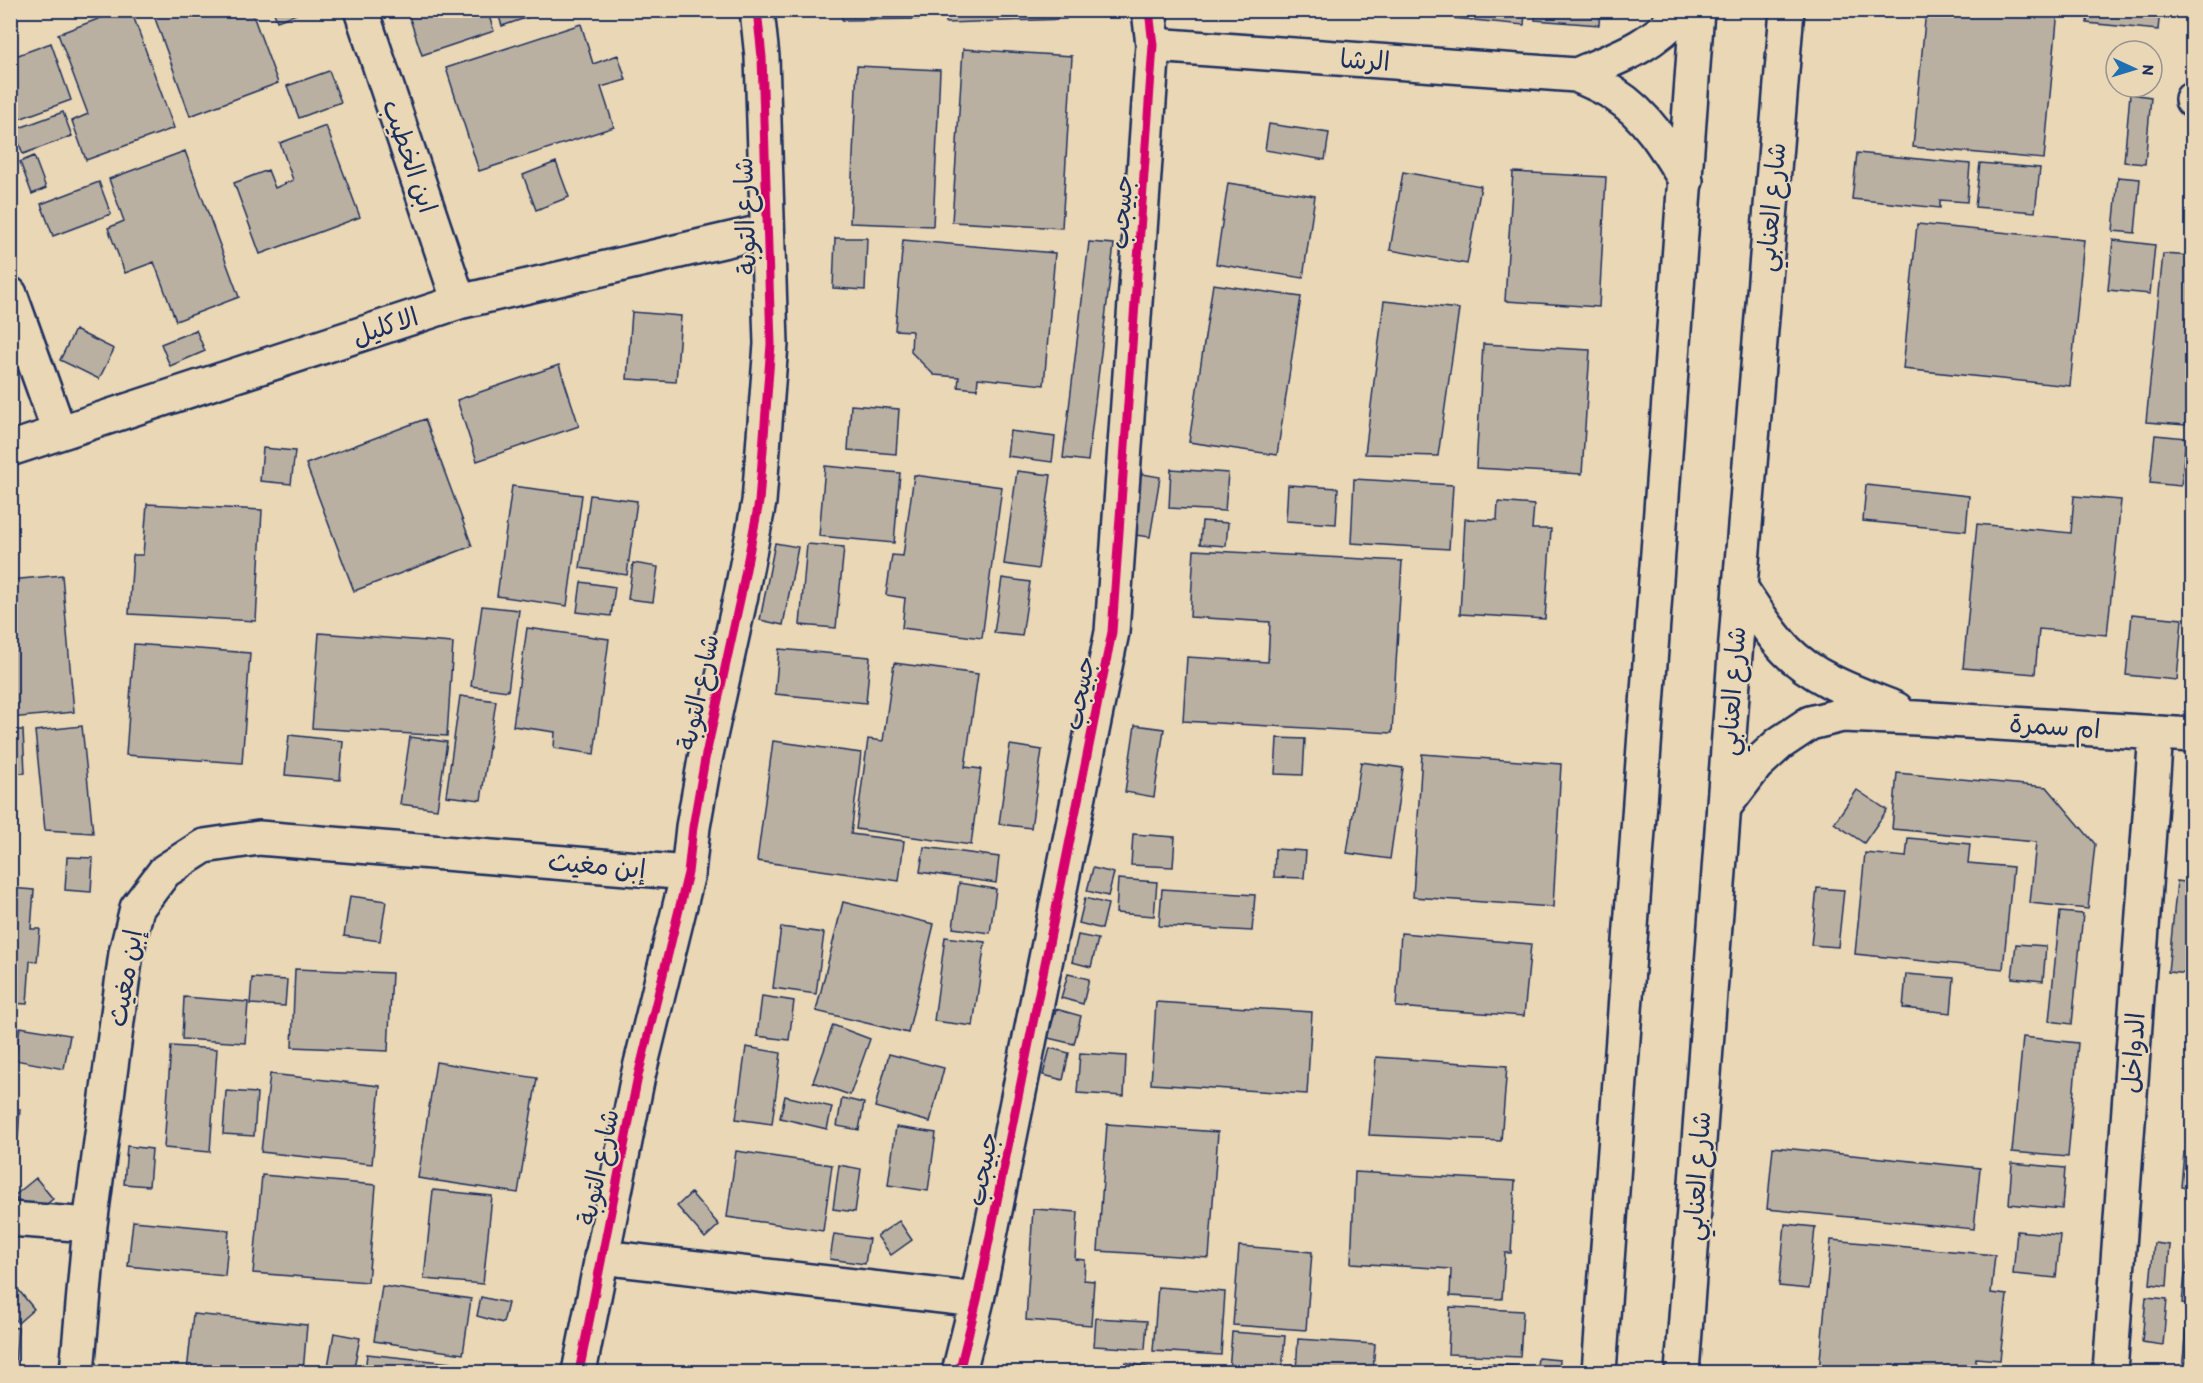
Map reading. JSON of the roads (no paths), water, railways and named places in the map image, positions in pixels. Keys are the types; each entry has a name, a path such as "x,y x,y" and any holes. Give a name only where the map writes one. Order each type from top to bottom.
{"street":[{"name":"ابن الخطيب","path":"361,10 459,302"},
{"name":"شارع التوبة","path":"579,1372 638,1076 688,873 693,826 705,759 759,502 771,345 762,57 757,10"},
{"name":"جبيجب","path":"959,1372 977,1300 1112,632 1153,45 1149,10"},
{"name":"الرشا","path":"1576,75 1642,47 1666,30 1684,10"},
{"path":"1599,1372 1698,10"},
{"name":"شارع العنابي","path":"1682,1372 1740,586 1787,10"},
{"name":"الرشا","path":"1153,45 1576,75 1613,93 1633,107 1655,132 1686,181"},
{"name":"الاكليل","path":"10,449 59,431 459,302 766,231"},
{"path":"10,294 59,431"},
{"name":"ام سمرة","path":"1740,586 1787,651 1814,672 1846,689 1917,718"},
{"name":"ام سمرة","path":"1724,807 1756,765 1780,743 1810,723 1842,715 2193,735"},
{"name":"الدواخل","path":"2110,1372 2156,733"},
{"name":"إبن مغيث","path":"77,1372 90,1225 126,952 137,908 165,871 204,846 259,838 688,873"},
{"path":"10,1219 90,1225"},
{"path":"601,1257 977,1300"}]}
